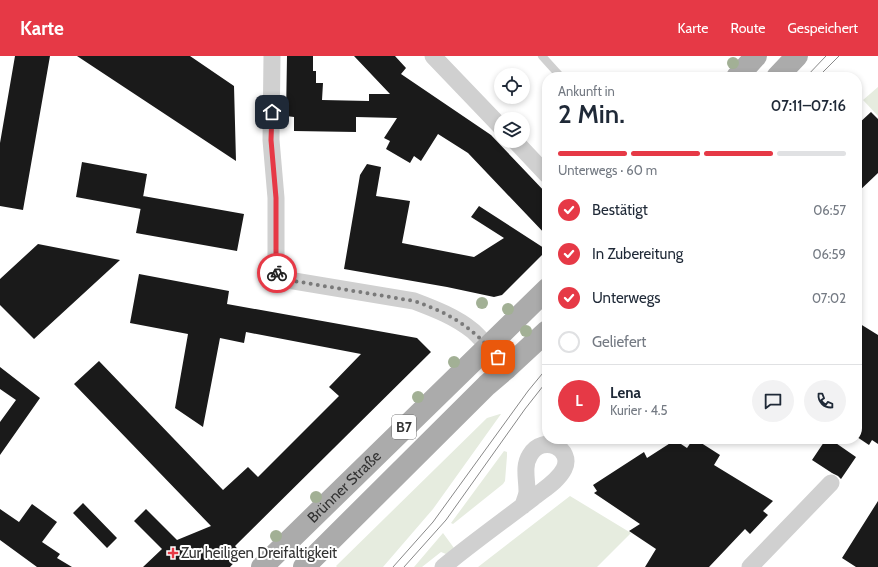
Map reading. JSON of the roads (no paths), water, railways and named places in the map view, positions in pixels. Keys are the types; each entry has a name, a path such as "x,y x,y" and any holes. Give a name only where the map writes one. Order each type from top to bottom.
{"main road":[{"path":"742,72 756,56"},
{"path":"783,72 797,56"},
{"name":"Brünner Straße","path":"262,567 542,294"},
{"name":"Brünner Straße","path":"304,567 487,385 542,336"}],"street":[{"path":"272,56 271,140 276,198 276,272 288,280 420,303 449,315 472,330 507,368"},
{"path":"433,56 494,120"},
{"path":"521,148 542,170"},
{"path":"750,567 831,483"},
{"path":"443,567 523,506"}],"lane":[{"path":"542,56 556,72"}],"tram line":[{"path":"811,72 826,56"},
{"path":"823,72 839,56"},
{"path":"393,567 433,522 528,391 542,374"},
{"path":"404,567 446,520 542,387"}],"place":[{"name":"Zur heiligen Dreifaltigkeit","path":"173,553"}]}
